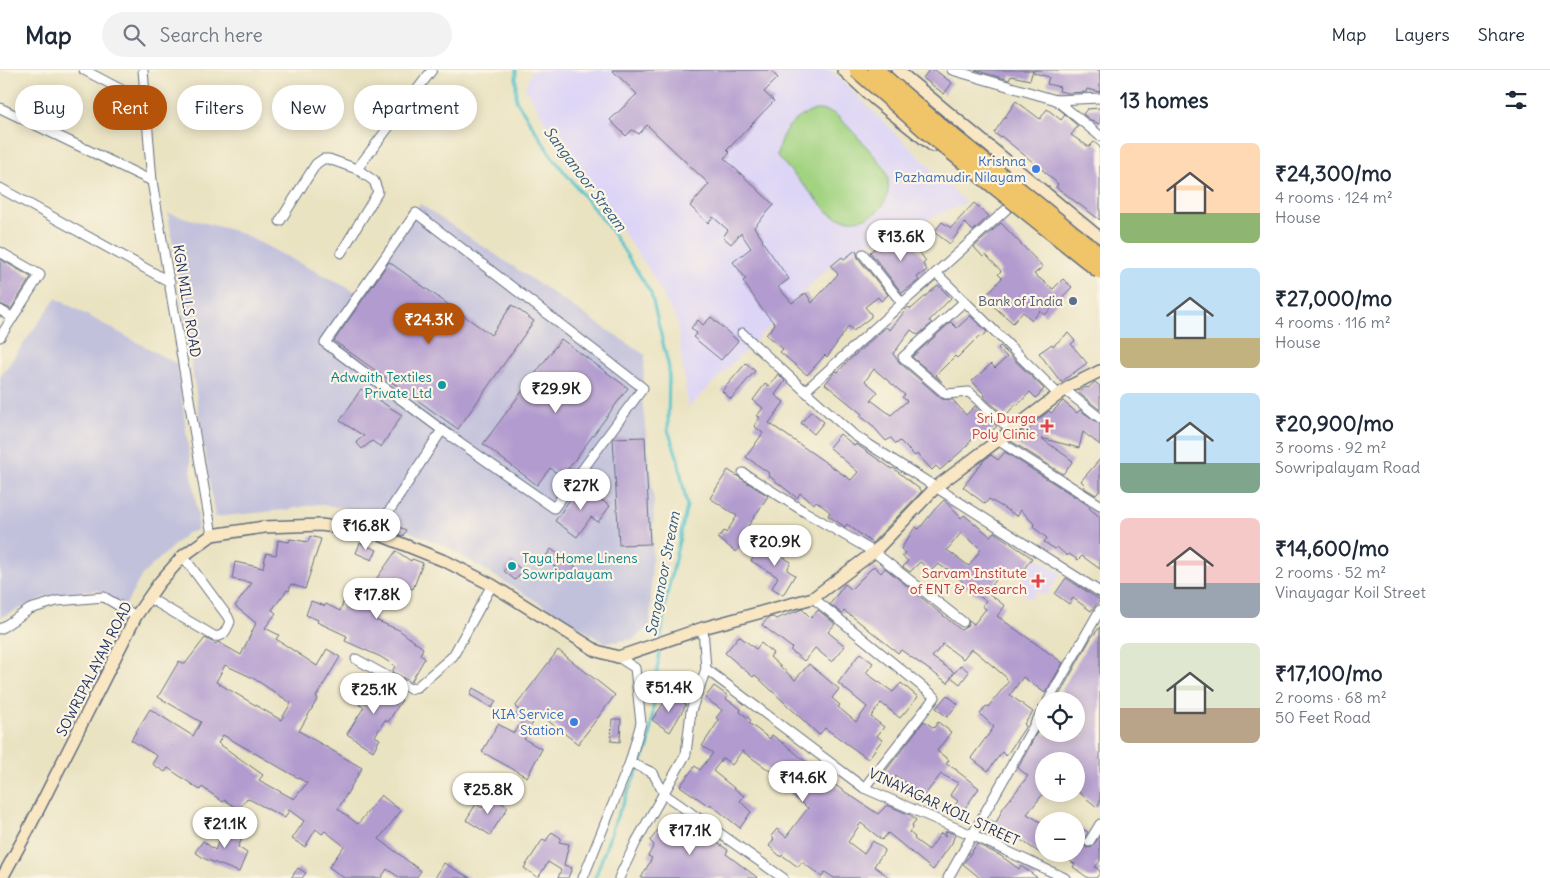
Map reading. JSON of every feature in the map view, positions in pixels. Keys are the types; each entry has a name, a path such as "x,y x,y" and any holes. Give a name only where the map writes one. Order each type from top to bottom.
{"highway":[{"path":"857,70 933,137 1100,271"},
{"path":"876,70 953,136 1100,255"}],"street":[{"path":"84,70 113,85"},
{"name":"KGN MILLS ROAD","path":"143,70 144,85"},
{"path":"357,169 432,70"},
{"path":"843,70 874,99 1100,280"},
{"path":"874,99 898,70 1100,238"},
{"path":"952,70 980,74 1056,100 1100,136"},
{"path":"1056,100 1100,98"},
{"path":"0,108 152,182"},
{"name":"KGN MILLS ROAD","path":"148,130 152,182 212,535"},
{"path":"280,221 316,164 323,159 329,159 357,169 374,181 378,192 341,253"},
{"path":"0,188 170,282"},
{"path":"804,391 1009,207"},
{"path":"416,213 643,388 554,508 442,430 324,343 416,213"},
{"path":"0,252 40,275 0,337"},
{"path":"864,254 902,303"},
{"path":"936,273 1062,393 1100,418"},
{"path":"964,301 903,357 946,394 969,392 1012,431"},
{"path":"0,310 13,318"},
{"path":"742,334 854,435 1100,592"},
{"path":"618,657 703,628 813,598 874,552 936,488 1062,393 1100,371"},
{"path":"374,533 442,430"},
{"path":"999,441 1100,505"},
{"path":"743,473 874,552 963,622"},
{"name":"SOWRIPALAYAM ROAD","path":"2,878 37,813 136,616 159,583 183,556 212,535 264,527 321,525 374,533 447,562 492,585 597,651 618,657"},
{"path":"149,598 214,636 220,637 224,635 230,622 228,617 183,556"},
{"path":"356,659 410,688 417,687 453,656 492,585"},
{"path":"0,629 30,609 57,601 104,597 136,616"},
{"path":"813,598 935,697 864,788"},
{"path":"1054,692 1096,625 1100,610"},
{"path":"619,878 636,842 686,754 691,711 706,669 703,628"},
{"path":"583,878 630,762 641,723 635,668 618,657"},
{"name":"VINAYAGAR KOIL STREET","path":"706,669 864,788 1064,878"},
{"path":"948,878 1035,724"},
{"path":"630,762 653,773 664,794 783,878"},
{"path":"1089,842 1100,824"}],"shaded area":[{"path":"532,70 831,70 966,203 839,257 688,408 677,321 648,268 545,121 525,87"},
{"path":"420,204 645,355 642,400 654,502 650,626 633,639 605,643 449,548 357,510 318,504 284,510 215,517 168,213 239,232 356,292"},
{"path":"56,298 177,364 198,518 197,530 187,533 142,575 124,608 108,595 97,590 44,597 0,618 0,377"},
{"name":"Sarvam Institute of ENT & Research","path":"1036,557 1061,573 1046,596 1037,591 1031,599 1016,588"}],"green space":[{"path":"815,110 836,115 885,169 888,179 888,192 878,211 870,216 849,220 838,218 828,212 777,156 781,140 788,127 800,117"}],"building":[{"path":"612,70 770,70 778,78 764,92 774,101 727,150 730,153 724,158 774,205 754,227 789,279 778,287 792,303 806,293 812,303 838,274 831,266 842,257 844,259 856,250 858,258 888,295 881,301 878,297 865,307 871,314 871,317 853,331 849,326 827,357 825,355 807,375 780,352 783,349 766,335 775,324 761,308 743,281 746,279 733,262 751,248 741,233 731,244 723,237 728,230 713,217 708,223 690,206 709,184 647,125 639,134 632,130 626,136 610,120 637,94"},
{"path":"929,70 935,70 952,83 944,94 923,78"},
{"path":"975,70 1033,70 1030,80 1011,76 1009,80"},
{"path":"1034,70 1100,70 1100,92 1087,89 1086,92 1068,93 1059,91 1060,87 1047,84 1049,77 1034,73"},
{"path":"1016,101 1040,119 1047,109 1061,120 1065,115 1078,126 1071,135 1089,147 1094,142 1100,147 1100,220 1056,187 1058,184 1045,172 1001,136 994,133"},
{"path":"1100,108 1100,124 1091,121 1083,114 1087,109"},
{"path":"974,203 989,216 973,231 965,223 950,244 934,232 942,222 951,228"},
{"path":"1001,223 1043,267 1034,274 1053,289 1063,279 1072,287 1045,315 1040,311 1032,320 1023,312 1013,323 984,298 1002,278 998,274 1001,271 986,255 983,257 974,247"},
{"path":"907,236 926,261 923,264 927,270 917,277 919,280 902,293 870,252 887,239 893,247"},
{"path":"0,259 31,277 11,309 0,304"},
{"name":"Adwaith Textiles Private Ltd","path":"389,262 491,335 512,305 534,321 458,429 334,341"},
{"path":"938,285 951,298 929,321 932,323 918,335 911,330 893,354 899,362 942,399 953,400 966,415 975,406 997,426 983,440 977,433 965,448 940,470 936,466 932,470 917,454 915,456 900,441 896,444 891,438 886,441 871,424 860,416 862,414 825,384 836,371 838,372 886,327 890,330 908,307 911,309","holes":["874,369 905,395 902,397 907,401 891,415 871,400 878,392 865,381"]},
{"path":"970,316 987,332 981,337 979,336 957,358 955,356 936,375 942,382 912,357 951,322 957,328"},
{"path":"711,317 738,341 721,360 693,337 697,333 691,328 698,320 703,325"},
{"path":"1068,333 1075,341 1071,344 1087,363 1061,382 1039,353 1052,344 1053,346"},
{"path":"561,339 628,388 562,477 550,468 537,485 483,444"},
{"path":"1000,346 1044,389 1036,398 1030,392 1005,416 984,397 985,395 972,381 991,364 995,368 1007,357 998,348"},
{"path":"746,363 755,371 731,399 722,391"},
{"path":"778,374 785,381 775,395 784,402 769,423 851,480 858,472 829,447 840,434 855,446 856,444 893,468 922,491 872,543 847,524 845,527 828,516 830,512 816,501 814,504 800,493 797,498 768,475 769,473 746,457 763,433 754,426 760,417 757,416 763,408 753,400 765,384 769,386"},
{"path":"1095,382 1100,386 1100,410 1078,392 1086,387 1088,388"},
{"path":"361,389 402,415 381,447 372,441 362,449 356,442 364,436 340,421"},
{"path":"1063,401 1077,413 1080,410 1100,424 1100,445 1083,432 1079,448 1041,438 1073,461 1063,474 1011,441 1023,431 1026,433 1039,419 1049,411 1051,413"},
{"path":"811,411 824,422 814,434 801,423"},
{"path":"645,437 650,544 619,545 613,438"},
{"path":"1005,452 1088,505 1100,517 1100,569 1082,556 1078,560 1069,554 1067,556 1057,547 1055,549 1044,542 1047,538 1033,527 1035,525 1021,510 1017,516 989,499 985,504 963,487 985,459 991,455 998,460"},
{"path":"1100,459 1100,490 1096,495 1083,487 1085,485 1081,481"},
{"path":"728,470 768,496 743,534 747,537 736,552 718,538 724,531 726,533 737,516 710,498"},
{"path":"580,485 610,506 598,522 591,517 577,537 555,521"},
{"path":"944,500 961,518 964,515 990,536 994,532 1032,558 1018,577 1011,571 1010,573 1004,569 987,592 1005,606 997,616 1063,663 1046,692 1023,677 1010,695 1033,712 1006,756 1002,752 988,771 971,758 994,727 980,714 1009,681 1007,678 975,651 971,649 963,659 943,644 932,657 954,672 948,683 901,650 898,653 853,617 844,611 842,614 830,604 845,584 851,589 874,566 881,573 885,568 961,630 968,626 969,620 974,624 986,609 982,606 986,601 964,586 965,584 947,568 938,564 931,571 920,562 910,572 903,567 908,561 902,556 905,553 901,549 915,527 919,529","holes":["961,533 981,549 969,566 947,550"]},
{"path":"399,527 406,530 403,536 395,533"},
{"path":"310,536 321,539 305,589 291,584 289,591 287,590 272,610 276,613 265,628 279,635 276,639 317,666 327,649 340,657 316,697 318,698 299,731 362,768 338,809 358,824 381,795 401,811 379,839 421,871 416,878 400,878 387,869 381,878 344,878 329,867 344,846 325,831 322,834 316,829 305,847 292,839 304,821 289,810 285,818 247,798 239,809 224,800 223,802 202,787 200,790 168,768 165,772 152,764 157,756 131,740 150,709 193,736 201,722 158,697 179,661 185,664 205,638 216,644 218,642 241,655 256,623 235,606 252,583 232,579 235,562 263,568 266,553 276,555 278,540 289,542 290,539 308,542","holes":["225,665 253,678 291,703 281,720 216,682","223,735 307,783 294,799 259,780 263,775 218,743"]},
{"path":"360,543 377,550 372,560 356,553"},
{"path":"761,544 791,562 787,570 795,575 783,595 772,588 778,577 751,561"},
{"path":"551,549 580,570 572,579 544,559"},
{"path":"396,551 411,561 412,559 423,563 413,589 391,581 375,620 399,630 423,648 420,655 425,658 411,682 392,672 395,666 381,657 345,641 347,636 306,615 311,601 325,606 326,604 340,611 345,598 357,606"},
{"name":"Taya Home Linens Sowripalayam","path":"511,561 523,571 515,580 504,571"},
{"path":"1066,578 1100,600 1091,611 1073,598 1069,604 1055,594"},
{"path":"802,609 811,618 818,610 835,624 828,632 845,646 832,662 815,648 804,661 790,650 792,648 762,625 768,618 773,617 776,619"},
{"path":"1100,627 1100,803 1097,807 1085,797 1085,752 1035,752 1035,802 1037,802 1027,814 1035,819 1035,850 1008,831 1004,836 986,828 990,820 996,823 1003,808 1028,776 1018,768 1035,736 1035,742 1085,742 1085,692 1061,692 1091,638"},
{"path":"739,636 756,649 761,643 773,653 770,657 795,680 809,664 839,689 832,698 840,705 838,707 856,722 867,707 838,683 860,653 873,663 866,673 893,692 901,683 918,697 900,718 881,703 871,717 884,727 877,736 882,740 868,759 825,728 819,735 755,675 753,677 725,653"},
{"path":"558,650 615,695 578,744 538,713 524,739 542,749 527,777 482,752 498,724 514,733 523,721 515,716 519,710 515,707"},
{"path":"961,665 969,672 960,684 951,677"},
{"path":"373,682 402,700 388,722 385,720 375,736 380,739 373,751 347,734 364,707 359,705"},
{"path":"714,686 728,696 726,699 741,709 740,712 751,720 749,723 770,739 772,735 786,745 806,762 803,766 833,788 835,785 878,814 887,805 910,815 916,820 909,832 915,837 914,839 929,850 941,833 945,836 946,831 955,834 952,843 933,870 888,833 882,840 861,823 848,842 864,854 873,841 885,850 874,866 890,878 834,878 825,872 822,877 802,862 798,867 782,855 781,857 769,846 774,839 771,836 777,829 786,837 808,808 790,794 792,790 773,773 742,751 732,765 723,758 713,771 744,796 740,801 751,812 740,828 710,804 709,806 680,786 695,766 700,770 713,753 702,746 719,720 716,718 722,710 705,698"},
{"path":"473,688 496,701 492,708 470,695"},
{"path":"670,694 686,705 670,732 652,720"},
{"path":"947,695 958,704 947,717 936,708"},
{"path":"612,719 621,719 620,742 611,741"},
{"path":"924,721 934,728 938,722 951,732 937,751 949,760 946,764 957,770 979,788 963,811 955,805 958,801 950,795 958,783 941,774 924,796 896,776 891,784 881,777"},
{"path":"490,795 508,807 490,835 466,820 476,804 482,808"},
{"path":"668,816 696,835 698,832 714,845 716,842 728,850 726,854 758,878 641,878 652,858 648,856 654,845 650,841"},
{"path":"228,820 239,825 234,836 242,839 238,847 247,853 239,872 205,859 195,852 203,841 215,850"},
{"path":"552,832 561,838 559,842 569,844 564,865 572,868 568,878 558,878 561,870 548,862 538,878 524,868 543,839 546,841"},
{"path":"1100,836 1100,861 1095,867 1100,873 1096,878 1088,878 1073,867 1075,864 1072,862 1085,862 1085,846 1086,848 1092,847"},
{"path":"977,844 1001,856 1019,869 1021,866 1038,878 980,878 963,864"},
{"path":"444,863 470,878 435,878"},
{"path":"298,868 306,873 302,878 291,878"}],"waterway":[{"name":"Sanganoor Stream","path":"516,70 516,100 551,155 610,229 651,293 669,368 668,430 678,459 687,506 665,604 661,639"},
{"name":"Sanganoor Stream","path":"595,878 616,819 649,745 660,645"}],"place":[{"name":"Krishna Pazhamudir Nilayam","path":"1036,169"},
{"name":"Bank of India","path":"1073,301"},
{"name":"Adwaith Textiles Private Ltd","path":"442,385"},
{"name":"Sri Durga Poly Clinic","path":"1047,426"},
{"name":"Taya Home Linens Sowripalayam","path":"512,566"},
{"name":"Sarvam Institute of ENT & Research","path":"1038,581"},
{"name":"KIA Service Station","path":"574,722"}]}
